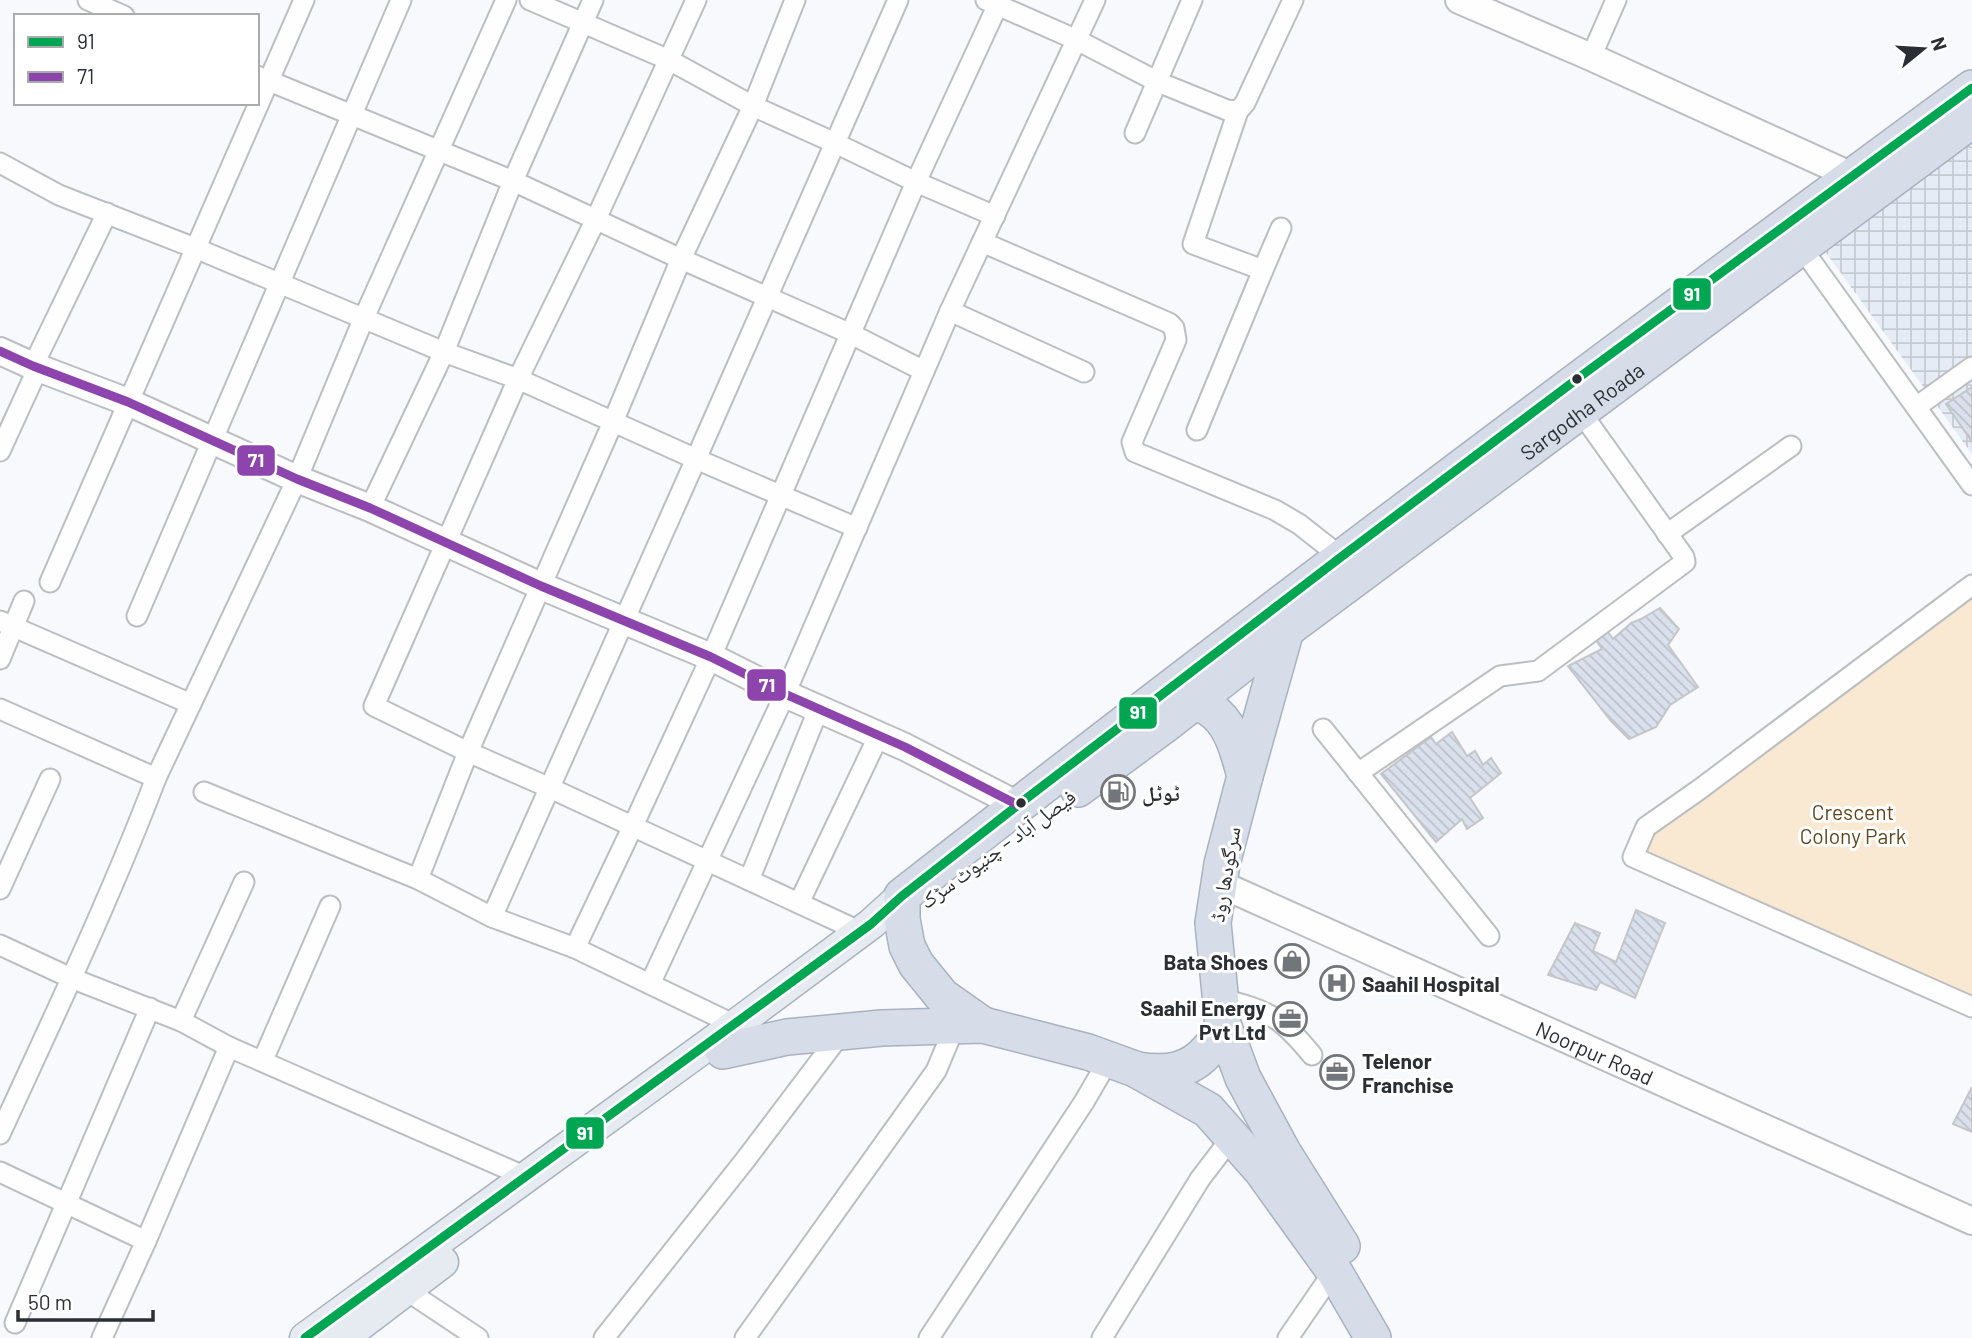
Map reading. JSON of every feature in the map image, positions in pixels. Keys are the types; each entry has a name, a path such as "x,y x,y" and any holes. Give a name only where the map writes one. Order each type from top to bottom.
{"highway":[{"name":"Sargodha Roada","path":"902,907 1018,805 1341,557 1972,88"},
{"name":"Sargodha Roada","path":"1194,703 1286,630 1972,120"},
{"name":"سرگودھا روڈ","path":"1273,1162 1222,1012 1213,923 1222,864 1286,630"},
{"path":"1158,698 1194,703 1210,709 1226,724 1245,776"},
{"name":"فیصل آباد – چنیوٹ سڑک","path":"902,907 1194,703"},
{"path":"902,907 907,946 916,964 969,1026"},
{"path":"729,1038 787,1037 883,1028 969,1026 1162,1073 1189,1066 1210,1049 1222,1012"},
{"path":"1122,1064 1208,1110 1232,1137 1273,1162 1399,1338"},
{"path":"1273,1162 1373,1338"}],"main road":[{"path":"305,1338 526,1177 729,1038 860,932 902,907"},
{"path":"343,1338 902,907"}],"street":[{"path":"88,0 120,14"},
{"path":"137,616 401,0"},
{"path":"0,1135 141,818 156,778 297,479 363,320 506,0"},
{"path":"530,0 669,60 753,106 995,216"},
{"path":"370,508 444,352 513,181 593,0"},
{"path":"696,0 596,219 518,379 374,706 860,932"},
{"path":"418,879 468,752 613,422 681,259 753,106 795,0"},
{"path":"492,917 898,0"},
{"path":"650,984 785,694 950,311 1095,0"},
{"path":"1135,133 1192,0"},
{"path":"1263,270 1193,244 1238,111 1245,103 1293,0"},
{"path":"1460,0 1852,176"},
{"path":"1591,57 1616,0"},
{"path":"301,1 263,78 513,181 851,334 923,371"},
{"path":"575,948 711,656 994,2 1077,40 1158,82 1227,110 1238,111"},
{"path":"50,582 195,248 252,105"},
{"path":"0,163 59,195 195,248 363,320 518,379 857,528"},
{"path":"0,451 107,213"},
{"path":"1197,430 1281,228"},
{"path":"982,242 1168,323 1174,328 1175,340 1132,442 1135,452 1275,510 1299,524 1341,557"},
{"path":"1801,247 1972,485"},
{"path":"950,311 1084,372"},
{"path":"0,351 128,402 541,586 711,656 785,694 879,735 1018,805"},
{"path":"1916,407 1972,367"},
{"path":"1358,773 1500,676 1538,671 1685,562 1580,411"},
{"path":"1667,534 1791,446"},
{"path":"1972,585 1646,827 1633,857 1972,1007"},
{"path":"0,659 7,624 24,601"},
{"path":"7,624 191,704"},
{"path":"749,880 819,708"},
{"path":"0,709 156,778"},
{"path":"1323,729 1489,936"},
{"path":"799,903 879,735"},
{"path":"0,889 50,779"},
{"path":"204,792 418,879 492,917 575,948 650,984 729,1038"},
{"path":"181,1021 244,882"},
{"name":"Noorpur Road","path":"1220,884 1972,1221"},
{"path":"263,1060 330,906"},
{"path":"0,945 71,978 181,1021 229,1047 526,1177"},
{"path":"1222,1012 1253,1007 1274,1017 1293,1032 1312,1055"},
{"path":"15,1323 150,1008"},
{"path":"745,1338 969,1026"},
{"path":"604,1338 746,1159 842,1032"},
{"path":"102,1338 229,1047"},
{"path":"929,1338 1084,1102 1122,1064"},
{"path":"1102,1338 1200,1179 1232,1137"},
{"path":"0,1172 146,1241"},
{"path":"1288,1338 1334,1271"},
{"path":"406,1290 478,1338"}],"shaded area":[{"path":"1972,130 1972,454 1819,243"}],"green space":[{"name":"Crescent Colony Park","path":"1972,585 1972,1006 1633,857 1640,842"}],"building":[{"path":"1972,387 1972,442 1946,404"},
{"path":"1660,608 1679,629 1668,645 1698,687 1670,705 1656,727 1629,739 1611,721 1568,666 1602,649 1594,637 1606,629 1613,639 1631,623"},
{"path":"1452,732 1467,756 1475,751 1483,765 1491,758 1501,773 1470,798 1483,818 1467,829 1462,819 1436,842 1381,774 1431,737 1436,744"},
{"path":"1636,910 1665,923 1635,998 1600,982 1596,990 1548,975 1575,923 1600,933 1593,951 1616,962"},
{"path":"1972,1087 1972,1132 1953,1124"}],"transit line":[{"name":"91","path":"305,1338 871,924 902,896 1018,805 1341,557 1585,373 1972,88"},
{"name":"71","path":"0,351 128,402 541,586 711,657 785,694 905,747 1018,805"}],"place":[{"name":"ٹوٹل","path":"1118,792"},
{"name":"Bata Shoes","path":"1292,961"},
{"name":"Saahil Hospital","path":"1337,983"},
{"name":"Saahil Energy Pvt Ltd","path":"1290,1019"},
{"name":"Telenor Franchise","path":"1337,1072"}]}
